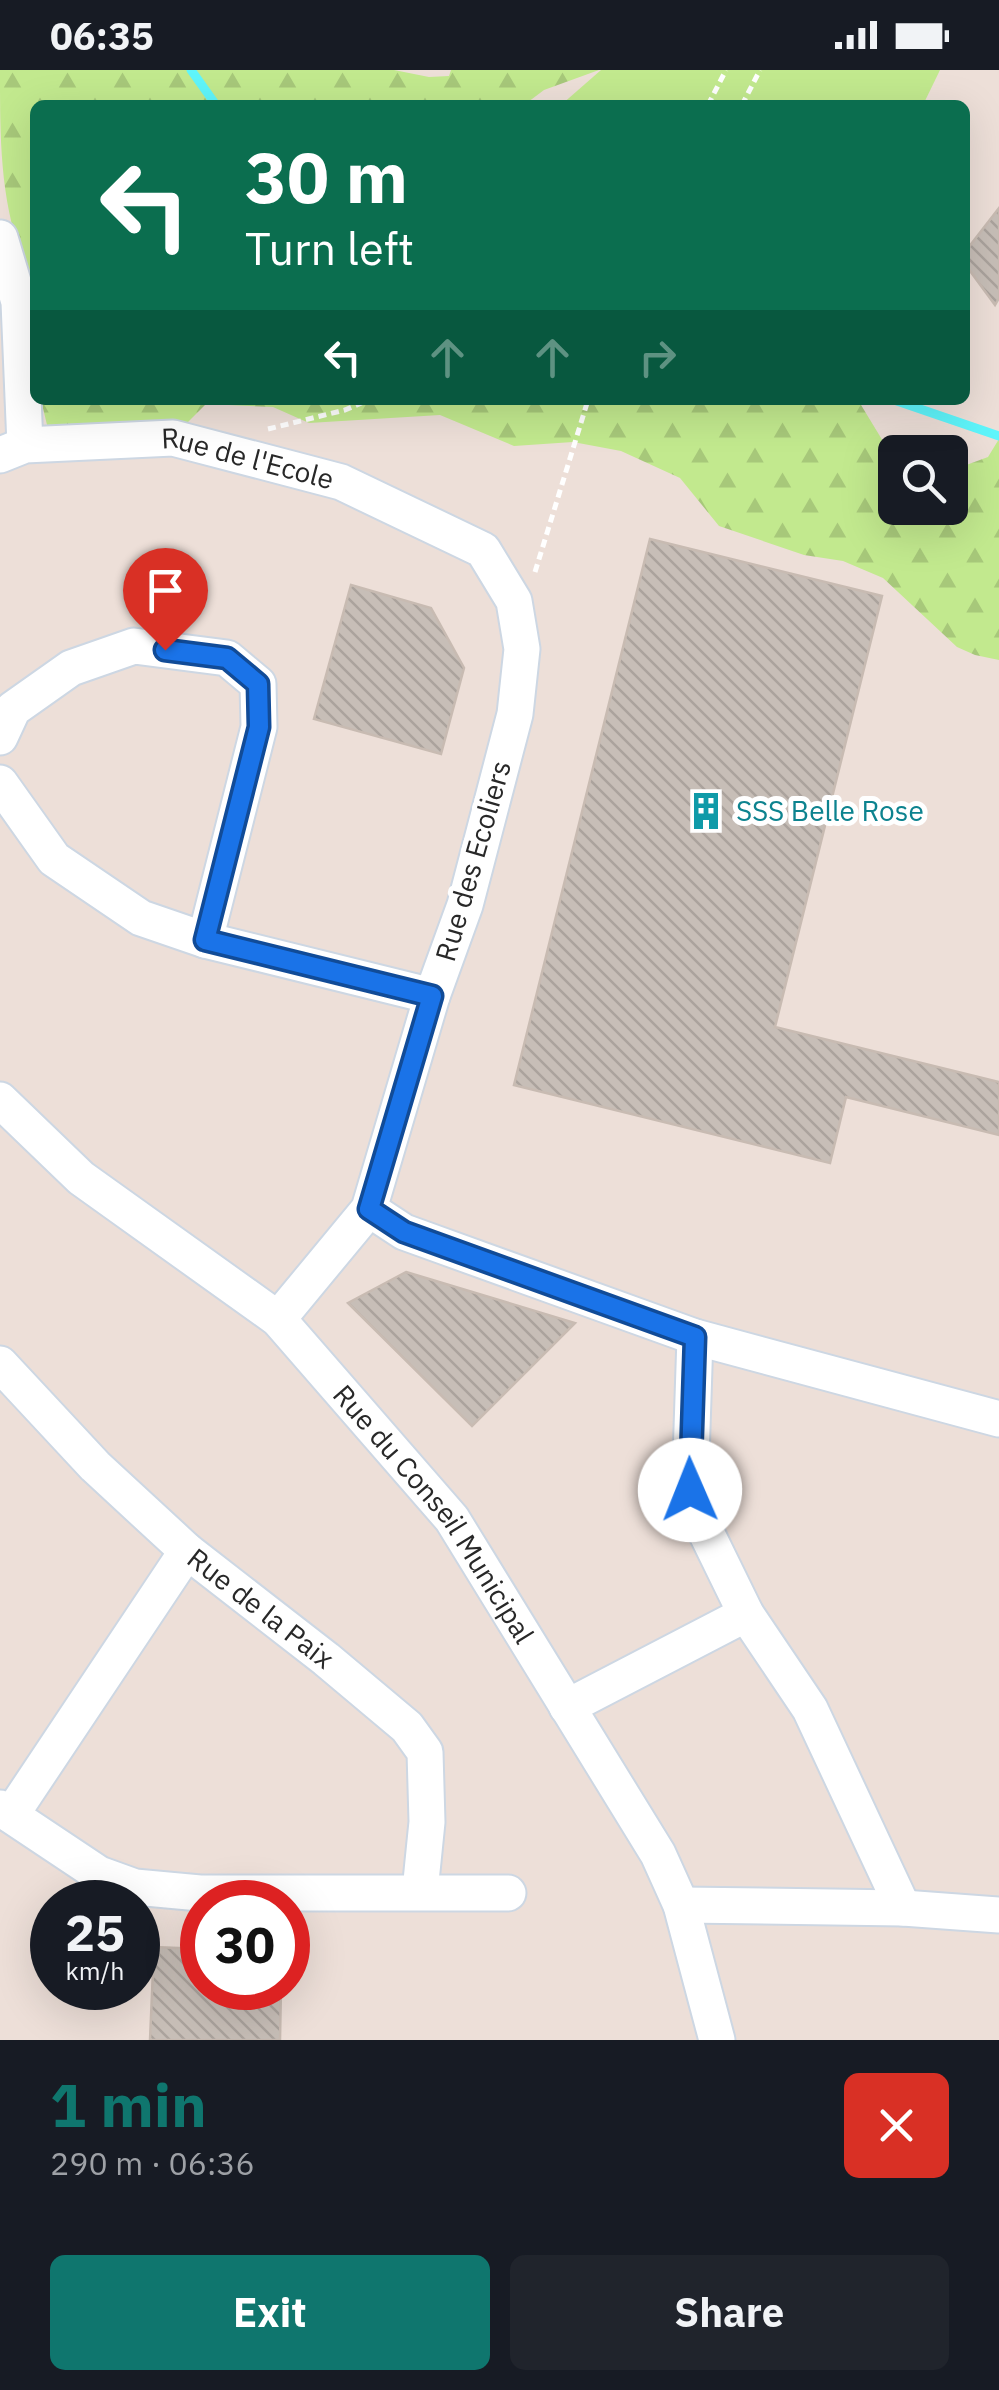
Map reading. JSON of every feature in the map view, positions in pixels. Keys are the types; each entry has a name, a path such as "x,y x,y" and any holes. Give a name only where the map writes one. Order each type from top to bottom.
{"street":[{"path":"0,238 18,302 12,450"},
{"name":"Rue de l'Ecole","path":"12,450 173,438 341,482 483,550"},
{"name":"Rue des Ecoliers","path":"278,1319 369,1209 432,996 465,905 515,714 522,649 514,600 483,550"},
{"path":"0,737 14,709 71,668 134,646 227,658 258,684 259,727 205,940"},
{"path":"0,783 54,859 141,918 205,940 432,996"},
{"name":"Rue du Conseil Municipal","path":"0,1100 82,1178 278,1319 452,1518 658,1854 680,1905 717,2040"},
{"path":"369,1209 404,1232 695,1337 999,1420"},
{"path":"695,1337 690,1490 746,1614 810,1709 902,1908"},
{"name":"Rue de la Paix","path":"0,1364 95,1466 187,1551 326,1658 407,1727 425,1752 427,1822 420,1892"},
{"path":"187,1551 5,1812 99,1874 135,1888 200,1893 508,1893"},
{"path":"568,1707 746,1614"},
{"path":"680,1905 902,1908 999,1915"}],"path":[{"path":"711,100 726,70"},
{"path":"745,100 760,70"},
{"path":"256,432 357,405"},
{"path":"518,628 586,405"}],"green space":[{"path":"0,70 394,70 429,77 449,76 451,70 599,70 544,90 531,100 30,100 30,275 15,235 2,155"},
{"path":"601,70 940,70 925,100 567,100"},
{"path":"42,405 205,405 184,426 48,429"},
{"path":"228,405 861,405 879,435 878,525 968,525 968,464 988,457 999,439 999,660 957,647 883,578 843,561 804,555 719,526 680,478 621,451 573,442 514,446 440,415 309,423 273,407"}],"building":[{"path":"999,208 999,298 995,305 970,271 970,246"},
{"name":"SSS Belle Rose","path":"650,539 882,596 775,1027 999,1082 999,1135 846,1097 830,1163 514,1085"},
{"path":"351,585 431,608 464,668 441,754 314,719"},
{"path":"406,1272 575,1323 472,1426 348,1303"},
{"path":"160,1947 180,1948 180,2010 281,2010 280,2040 150,2040 151,2010 160,2010"}],"waterway":[{"path":"191,70 212,100"},
{"path":"909,405 999,436"}],"place":[{"name":"SSS Belle Rose","path":"706,811"}],"route":[{"path":"165,650 227,658 258,684 259,727 205,940 432,996 369,1209 404,1232 695,1337 690,1490"}]}
